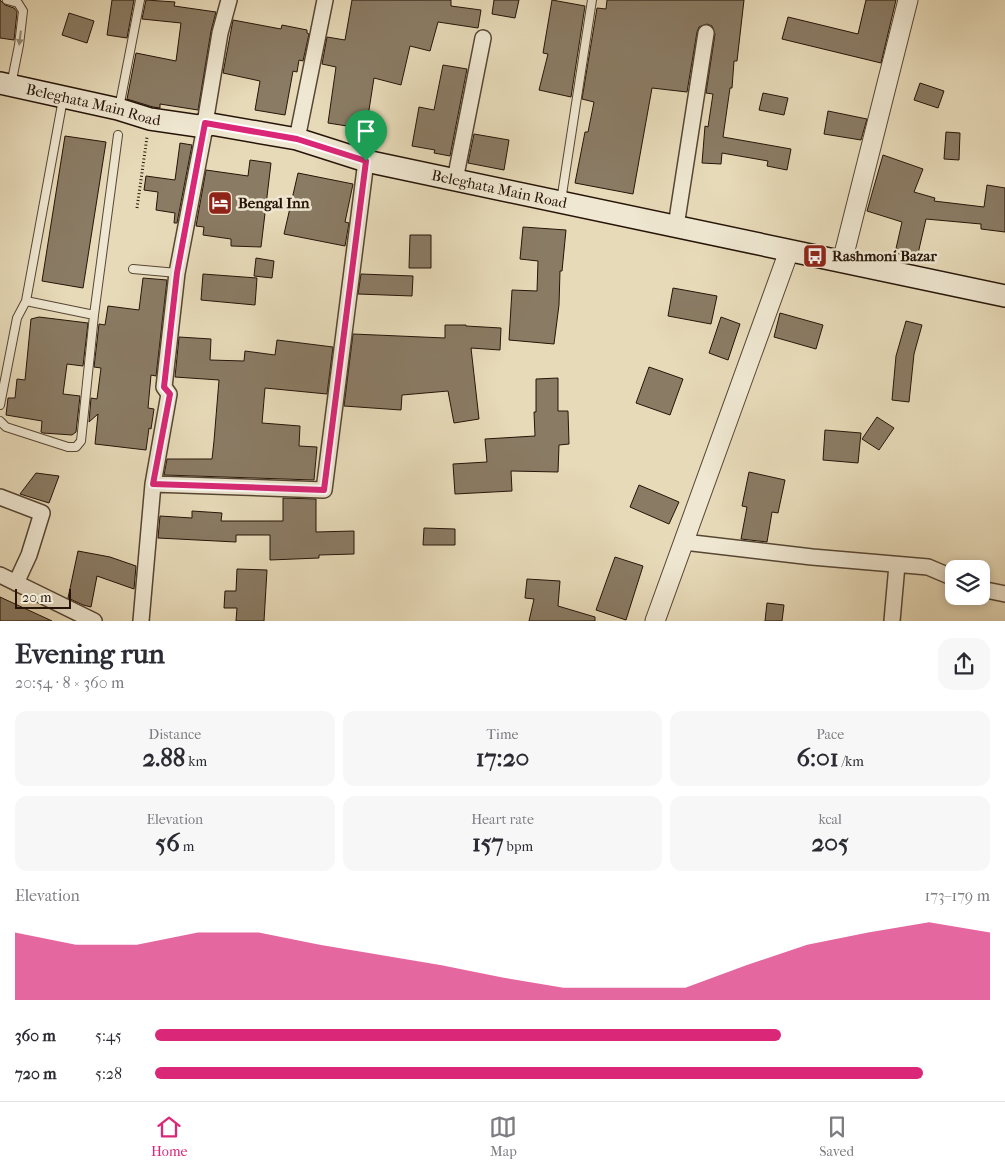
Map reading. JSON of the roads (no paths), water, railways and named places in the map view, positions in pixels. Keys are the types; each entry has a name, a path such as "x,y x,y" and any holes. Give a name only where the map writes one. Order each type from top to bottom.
{"main road":[{"name":"Beleghata Main Road","path":"5,84 150,119 297,139 366,161 1005,296"}],"street":[{"path":"142,621 153,484 170,394 164,387 177,273 205,125 220,32 229,0"},
{"path":"297,139 325,0"},
{"path":"842,262 908,0"},
{"path":"676,226 706,32"},
{"path":"455,180 483,38"},
{"path":"153,484 324,490 366,161"},
{"path":"654,621 789,250"},
{"path":"0,497 42,513 16,583"},
{"path":"684,542 812,558 928,567 945,574"},
{"path":"892,621 897,565"},
{"path":"0,575 94,621"},
{"path":"990,591 1005,594"}],"lane":[{"path":"5,84 19,45 23,11 18,3 7,0"},
{"path":"118,110 140,0"},
{"path":"561,202 592,0"},
{"path":"0,406 17,318 26,302 64,97"},
{"path":"0,422 6,427 68,447 76,447 81,441 94,315 118,135"},
{"path":"133,269 177,273"},
{"path":"26,302 94,315"}],"place":[{"name":"Bengal Inn","path":"220,203"},
{"name":"Rashmoni Bazar","path":"815,256"}]}
